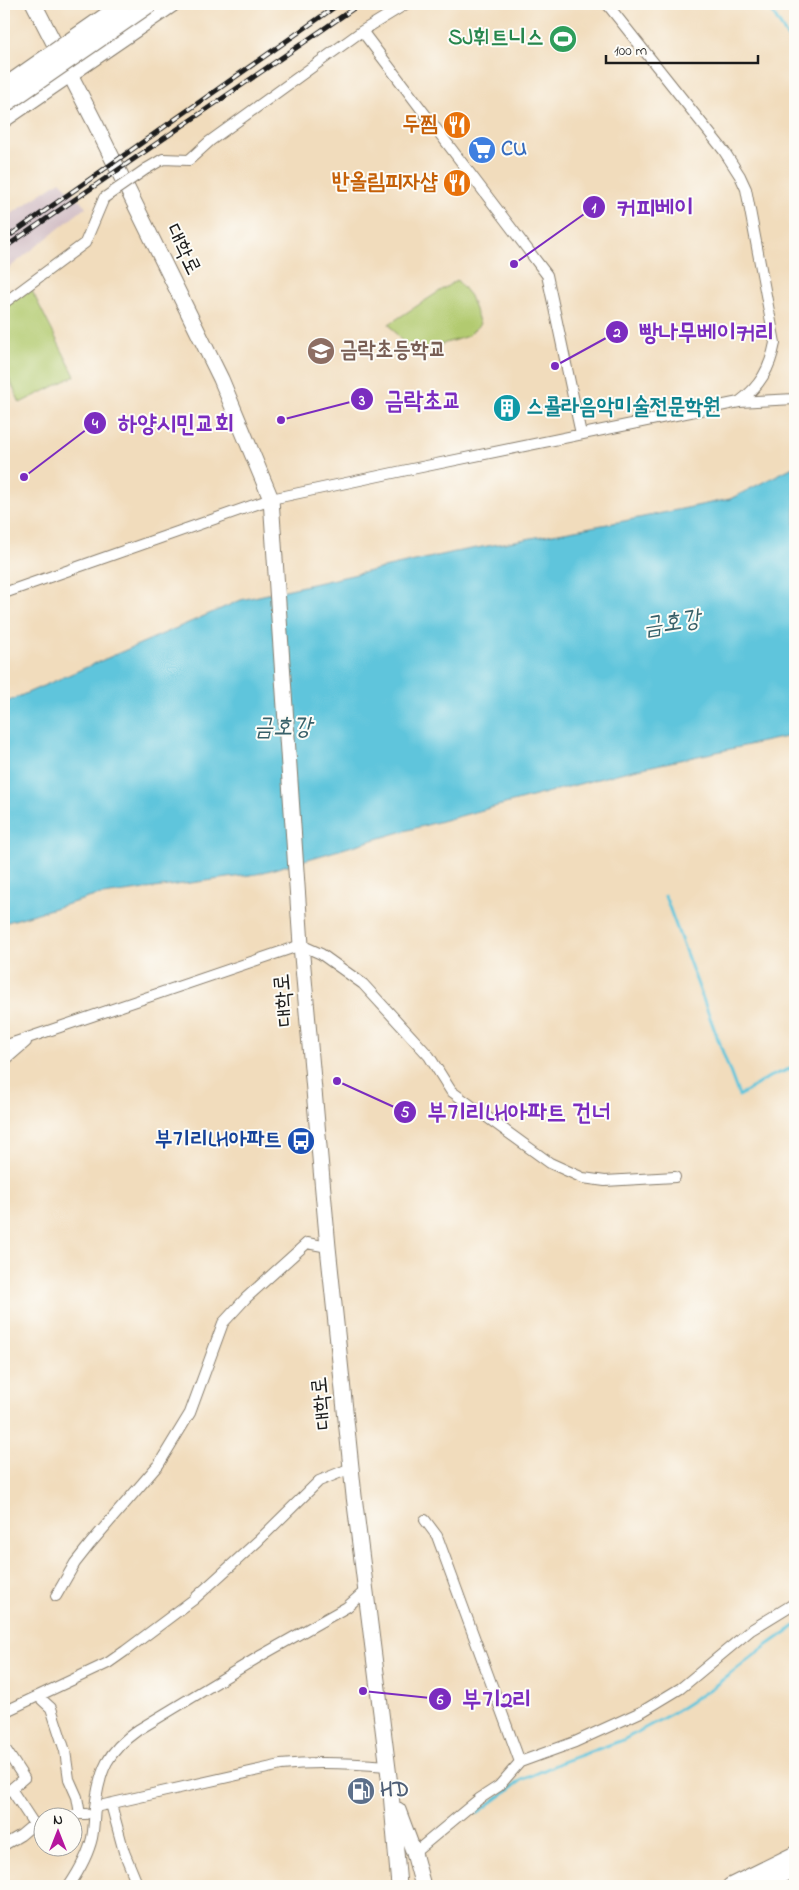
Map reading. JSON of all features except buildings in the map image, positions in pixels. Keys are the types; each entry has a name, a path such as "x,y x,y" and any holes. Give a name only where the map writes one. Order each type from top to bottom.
{"main road":[{"name":"대학로","path":"34,4 96,123 221,379 238,415 271,499 301,945 328,1247 351,1468 388,1766 399,1880"},
{"path":"4,78 112,4"},
{"path":"4,87 123,4"},
{"path":"4,105 150,4"},
{"path":"4,120 172,4"},
{"path":"391,1793 414,1853 423,1886"},
{"path":"730,1886 795,1854"},
{"path":"761,1886 795,1869"}],"street":[{"path":"4,303 85,243 104,198 163,159 189,160 210,141 362,32 406,4"},
{"path":"607,4 724,151 746,189 774,343 772,359 765,376 752,392 739,402"},
{"path":"362,32 547,275 581,434"},
{"path":"4,593 271,499 739,402 795,399"},
{"path":"4,1046 301,945 322,954 363,984 429,1056 451,1091 550,1163 583,1178 605,1181 675,1177"},
{"path":"4,1061 31,1037"},
{"path":"56,1596 75,1564 90,1544 159,1464 185,1422 190,1413 222,1323 246,1298 307,1243 328,1247"},
{"path":"4,1712 108,1663 193,1600 258,1541 319,1481 351,1468"},
{"path":"425,1520 437,1536 520,1762"},
{"path":"69,1886 85,1861 92,1838 99,1782 112,1752 121,1743 138,1730 262,1655 347,1607 365,1591"},
{"path":"414,1853 480,1799 499,1786 520,1762 575,1742 643,1711 680,1688 752,1630 795,1603"},
{"path":"38,1696 50,1708 79,1808"},
{"path":"4,1748 24,1778 11,1788 32,1815"},
{"path":"82,1814 112,1804 281,1765 307,1762 388,1766"},
{"path":"112,1804 124,1852 138,1886"},
{"path":"4,1845 32,1827"},
{"path":"4,1879 6,1886"}],"shaded area":[{"path":"60,181 86,207 4,272 4,219"}],"green space":[{"path":"457,280 470,296 480,324 468,336 411,354 389,324"},
{"path":"29,285 75,376 20,403 4,367 4,303"}],"water":[{"name":"금호강","path":"795,466 795,735 624,772 397,833 257,874 95,896 4,923 4,703 241,600 455,552 624,521 730,499"}],"waterway":[{"path":"764,4 771,10 795,49"},
{"path":"665,896 739,1096 769,1077 795,1067"},
{"path":"477,1813 522,1780 562,1762 623,1740 678,1710 712,1688 795,1626"}],"railway":[{"path":"12,234 339,4"},
{"path":"4,248 360,4"}],"place":[{"name":"SJ휘트니스","path":"563,39"},
{"name":"두찜","path":"457,125"},
{"name":"CU","path":"482,150"},
{"name":"반올림피자샵","path":"457,183"},
{"name":"커피베이","path":"514,264"},
{"name":"금락초등학교","path":"321,351"},
{"name":"빵나무베이커리","path":"555,366"},
{"name":"스콜라음악미술전문학원","path":"507,408"},
{"name":"금락초교","path":"281,420"},
{"name":"하양시민교회","path":"24,477"},
{"name":"부기리LH아파트 건너","path":"337,1081"},
{"name":"부기리LH아파트","path":"301,1141"},
{"name":"부기2리","path":"363,1691"},
{"name":"HD","path":"361,1791"}]}
